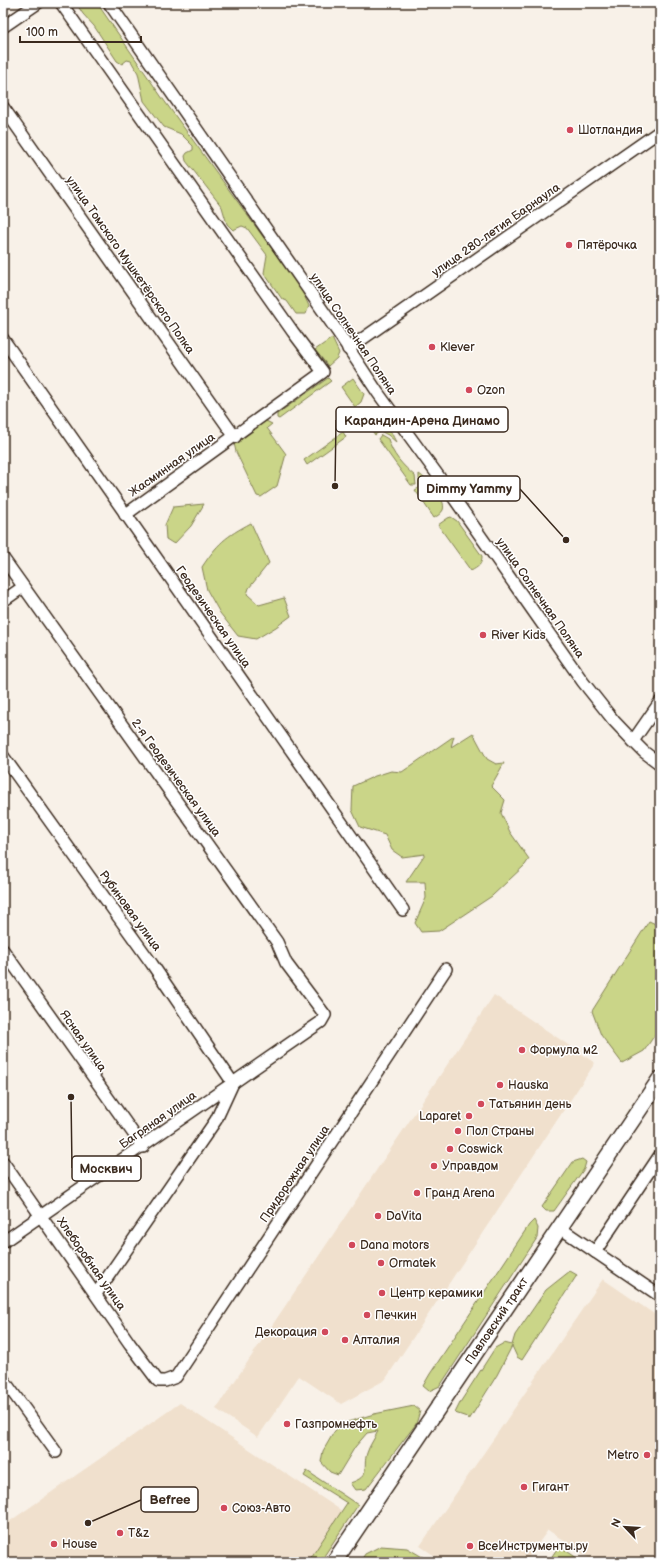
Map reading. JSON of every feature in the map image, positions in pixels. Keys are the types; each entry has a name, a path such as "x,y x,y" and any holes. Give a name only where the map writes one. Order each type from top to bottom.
{"main road":[{"name":"Павловский тракт","path":"334,1562 660,1079"}],"street":[{"path":"3,27 38,3"},
{"name":"Жасминная улица","path":"61,3 293,332 323,372 125,515"},
{"name":"улица Солнечная Поляна","path":"109,3 332,324 378,393 437,474 583,682 610,716 633,741 644,752 660,764"},
{"name":"улица Томского Мушкетёрского Полка","path":"3,108 235,437"},
{"name":"улица 280-летия Барнаула","path":"348,349 660,132"},
{"name":"Геодезическая улица","path":"3,339 403,910"},
{"name":"2-я Геодезическая улица","path":"3,558 277,942 286,962 325,1015"},
{"path":"3,601 23,587"},
{"path":"633,741 660,702"},
{"name":"Рубиновая улица","path":"3,756 152,964 233,1083"},
{"name":"Ясная улица","path":"3,950 143,1147"},
{"name":"Придорожная улица","path":"158,1381 165,1381 176,1377 446,969"},
{"name":"Багряная улица","path":"3,1242 143,1147 321,1022 325,1015"},
{"path":"96,1294 216,1120 233,1083"},
{"path":"595,1252 660,1155"},
{"name":"Хлеборобная улица","path":"3,1162 158,1381"},
{"path":"560,1228 660,1296"},
{"path":"3,1378 56,1452"}],"shaded area":[{"path":"494,995 595,1063 385,1380 341,1404 299,1376 258,1437 216,1409"},
{"path":"603,1279 660,1318 660,1562 595,1562 548,1530 525,1562 444,1562 420,1546"},
{"path":"180,1403 351,1517 321,1562 3,1562 3,1526"}],"green space":[{"path":"76,3 97,3 163,99 302,291 309,306 306,314 296,314 287,301 282,299 264,273 267,255 247,228 242,226 233,230 227,224 222,207 186,161 185,156 193,150 193,146 181,134 164,127 144,101 138,73 131,61 127,60 122,64 117,61 94,26 83,14"},
{"path":"332,338 339,353 337,358 328,366 315,350"},
{"path":"328,378 331,381 279,419 277,418 277,414"},
{"path":"353,378 364,394 361,402 355,407 341,387"},
{"path":"367,409 377,412 381,416 396,442 388,435 380,431 375,435 360,413"},
{"path":"266,421 272,424 267,428 286,454 277,486 261,497 257,496 236,452 234,443"},
{"path":"343,432 346,437 307,465 304,460"},
{"path":"381,435 388,439 392,450 398,459 415,476 416,485 411,485 378,439"},
{"path":"419,474 432,485 440,495 443,510 434,518 415,490 419,488"},
{"path":"204,504 191,526 174,544 166,539 165,525 173,507"},
{"path":"451,517 457,521 482,556 479,565 471,571 438,525"},
{"path":"251,523 269,563 249,588 247,594 259,605 284,598 291,616 256,639 238,636 220,613 207,590 202,567 223,541"},
{"path":"473,733 487,759 496,764 504,763 491,786 505,800 501,813 510,832 529,859 525,865 492,896 439,931 421,932 415,923 426,898 425,882 406,882 425,854 402,857 392,850 385,835 360,827 352,810 353,786 375,776 391,771 402,772 454,736 451,747"},
{"path":"649,921 660,926 660,1027 644,1051 622,1063 601,1035 592,1011"},
{"path":"582,1159 586,1162 584,1169 554,1211 546,1211 542,1207 573,1162"},
{"path":"534,1220 538,1228 537,1238 440,1386 429,1391 423,1386 430,1374 529,1225"},
{"path":"570,1271 577,1275 522,1360 517,1357 512,1346 497,1375 469,1420 467,1417 455,1413 495,1348 504,1343 512,1345 515,1335 546,1290"},
{"path":"414,1406 420,1411 416,1424 366,1489 355,1490 350,1483 357,1480 364,1474 367,1453 378,1431 367,1433 355,1447 338,1475 330,1472 321,1462 323,1451 334,1432 341,1424 374,1414"},
{"path":"307,1471 358,1505 320,1562 308,1562 347,1503 304,1476"},
{"path":"381,1546 407,1548 431,1562 360,1562 365,1554"},
{"path":"559,1546 583,1562 548,1562"}],"place":[{"name":"Шотландия","path":"570,130"},
{"name":"Пятёрочка","path":"569,245"},
{"name":"Klever","path":"432,347"},
{"name":"Ozon","path":"469,390"},
{"name":"Карандин-Арена Динамо","path":"335,486"},
{"name":"Dimmy Yammy","path":"566,540"},
{"name":"River Kids","path":"483,635"},
{"name":"Формула м2","path":"522,1050"},
{"name":"Hauska","path":"500,1085"},
{"name":"Москвич","path":"71,1097"},
{"name":"Татьянин день","path":"481,1104"},
{"name":"Laparet","path":"469,1116"},
{"name":"Пол Страны","path":"458,1131"},
{"name":"Coswick","path":"450,1149"},
{"name":"Управдом","path":"434,1166"},
{"name":"Гранд Arena","path":"417,1193"},
{"name":"DaVita","path":"378,1216"},
{"name":"Dana motors","path":"352,1245"},
{"name":"Ormatek","path":"381,1263"},
{"name":"Центр керамики","path":"382,1293"},
{"name":"Печкин","path":"367,1315"},
{"name":"Декорация","path":"325,1332"},
{"name":"Алталия","path":"345,1340"},
{"name":"Газпромнефть","path":"287,1424"},
{"name":"Metro","path":"647,1455"},
{"name":"Гигант","path":"524,1487"},
{"name":"Союз-Авто","path":"224,1508"},
{"name":"Befree","path":"88,1523"},
{"name":"T&z","path":"120,1533"},
{"name":"House","path":"54,1544"},
{"name":"ВсеИнструменты.ру","path":"470,1546"}]}
